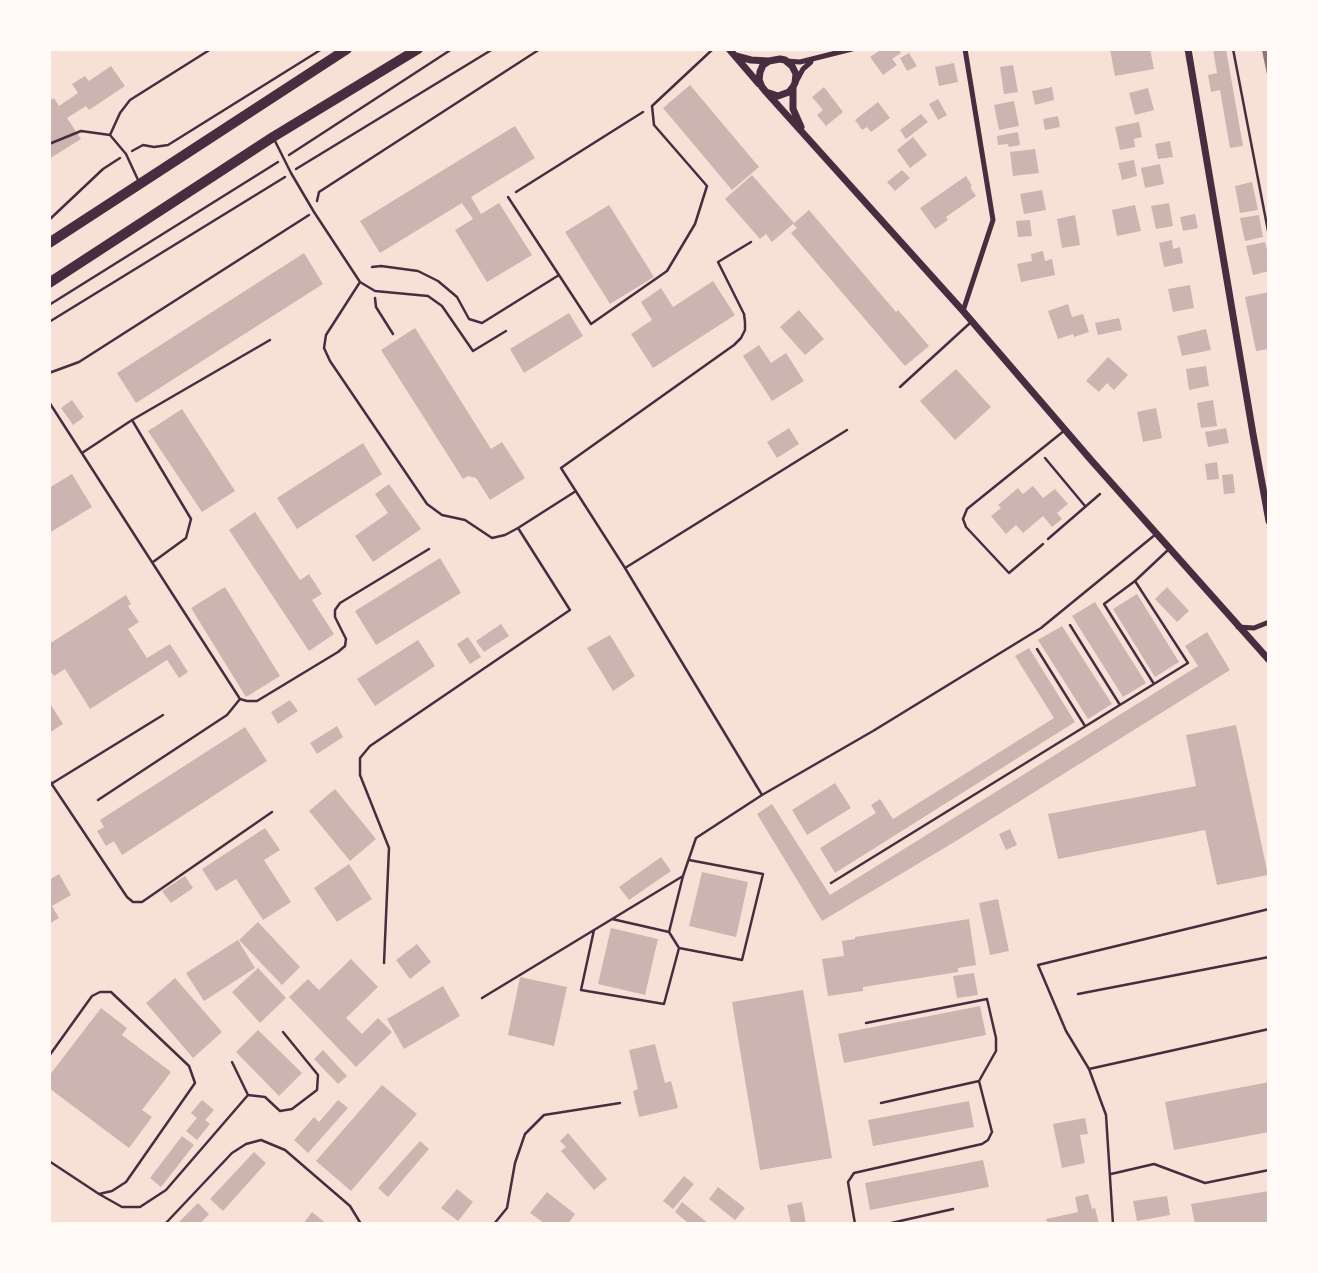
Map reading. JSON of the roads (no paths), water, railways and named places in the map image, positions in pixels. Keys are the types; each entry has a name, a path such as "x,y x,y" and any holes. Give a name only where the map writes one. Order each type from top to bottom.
{"highway":[{"path":"49,243 347,49"},
{"path":"49,283 273,137 418,49"}],"street":[{"path":"813,60 784,95 772,95 764,90 759,80 764,65 774,59 800,62 852,49"},
{"path":"963,311 993,220 965,49"},
{"path":"1188,49 1269,521"},
{"path":"732,52 751,60 769,61"},
{"path":"732,52 1269,660"},
{"path":"785,60 796,74 793,109 804,134"},
{"path":"1238,626 1254,628 1269,622"}],"lane":[{"path":"110,135 120,113 131,100 211,49"},
{"path":"508,197 591,324 667,271 695,224 707,186 654,125 652,106 713,49"},
{"path":"1233,49 1269,236"},
{"path":"49,144 81,131 110,135 126,154 140,183"},
{"path":"273,137 290,173 360,282 375,291 428,296 442,306 473,351 506,331"},
{"path":"751,242 718,262 744,314 741,338 561,467 762,795"},
{"path":"372,267 418,271 438,281 457,298 469,319 482,323 559,275"},
{"path":"360,282 326,335 324,348 427,504 442,514 466,520 492,538 505,535 576,491"},
{"path":"900,387 972,321"},
{"path":"82,453 132,420 270,340"},
{"path":"49,402 240,699 257,701 338,652 345,646 346,639 335,617 335,610 340,603 429,549"},
{"path":"132,420 191,519 186,538 152,562"},
{"path":"625,568 847,430"},
{"path":"1043,544 1009,573 966,527 963,519 967,509 1065,430"},
{"path":"384,963 389,848 360,775 360,758 370,746 570,610 517,528"},
{"path":"594,929 581,990 664,1004 679,948 669,932 682,876 696,838 762,795 1041,628 1156,534"},
{"path":"1154,684 1104,604 1135,581 1169,549"},
{"path":"831,883 1188,663 1135,581"},
{"path":"1070,625 1120,705"},
{"path":"1037,649 1085,727"},
{"path":"98,800 227,715 240,699"},
{"path":"163,715 50,782 127,897 133,902 142,902 272,812"},
{"path":"679,948 742,960 763,874 690,860"},
{"path":"482,998 682,876"},
{"path":"1113,1224 1106,1115 1088,1069 1066,1031 1038,965 1269,909"},
{"path":"612,919 669,932"},
{"path":"1078,994 1269,957"},
{"path":"49,1056 92,996 100,992 111,992 189,1066 195,1083 126,1182 112,1191 99,1194"},
{"path":"855,1224 848,1182 855,1173 982,1144 992,1132 979,1081 996,1051 996,1038 986,999 866,1023"},
{"path":"1088,1069 1269,1029"},
{"path":"248,1095 265,1097 280,1111 292,1109 317,1090 318,1075 283,1032"},
{"path":"232,1062 248,1095"},
{"path":"881,1103 979,1081"},
{"path":"49,1161 122,1206 140,1207 166,1190 248,1095"},
{"path":"494,1224 507,1208 515,1163 526,1135 544,1115 620,1103"},
{"path":"165,1224 232,1153 246,1144 261,1140 285,1150 350,1206 361,1224"},
{"path":"1111,1174 1154,1164 1205,1183 1269,1170"},
{"path":"887,1224 953,1209"}],"railway":[{"path":"1264,49 1269,73"}]}
